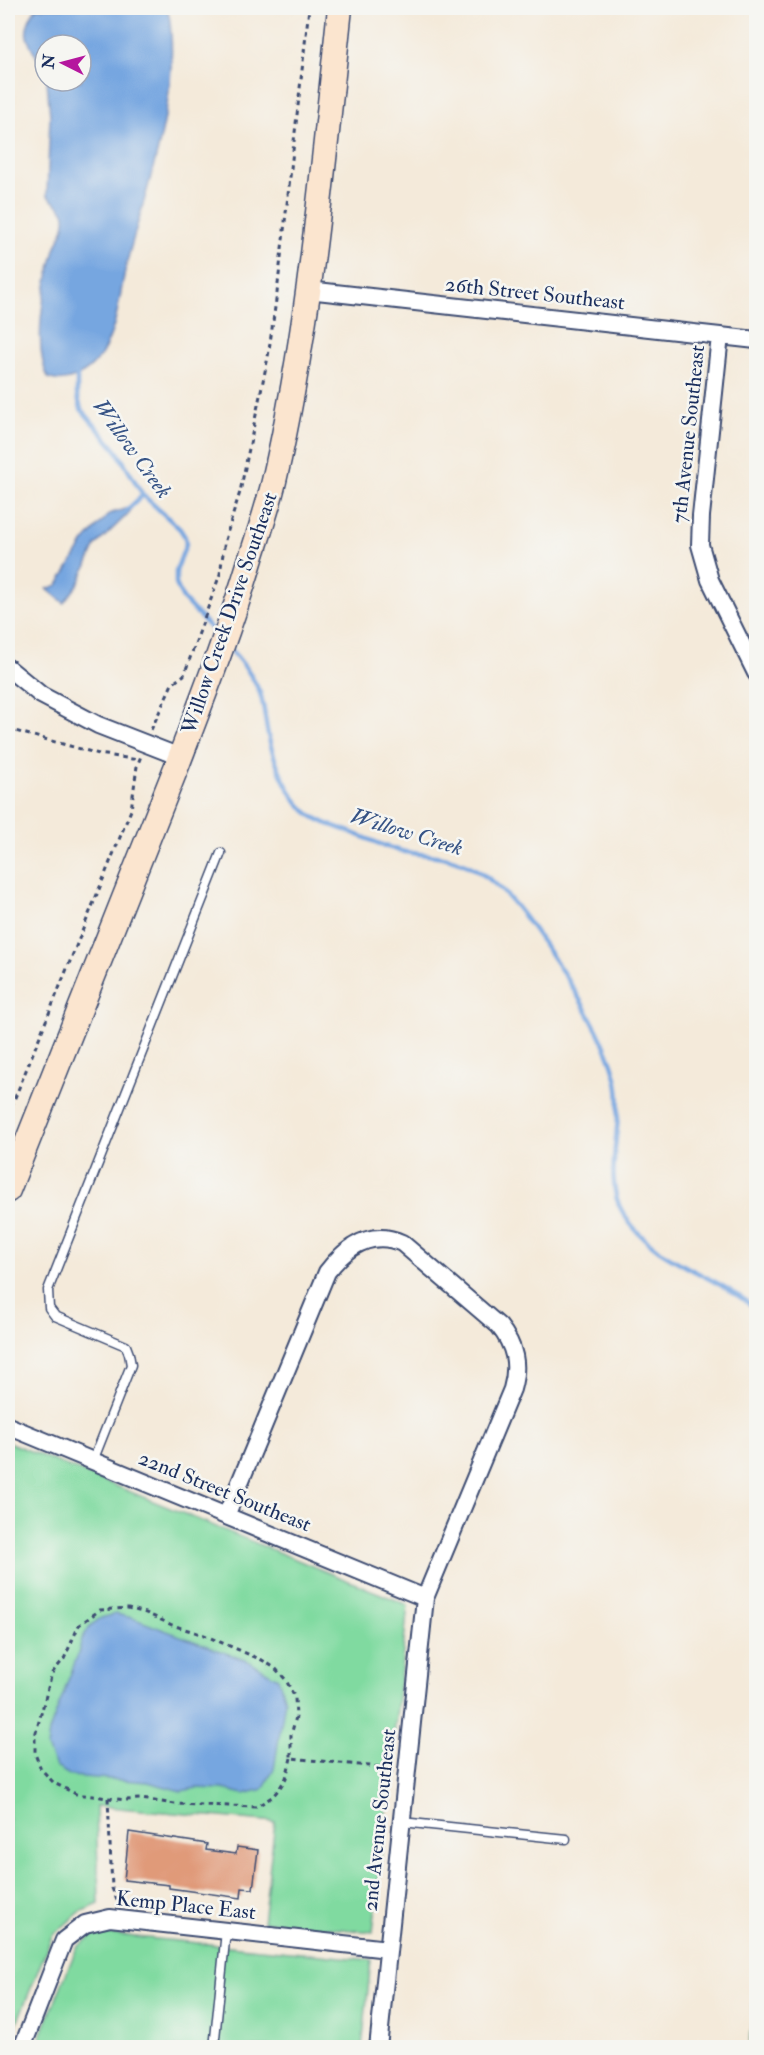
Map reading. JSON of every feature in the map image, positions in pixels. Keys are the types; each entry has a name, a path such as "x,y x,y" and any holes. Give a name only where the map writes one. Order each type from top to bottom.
{"main road":[{"name":"Willow Creek Drive Southeast","path":"8,1190 209,683 237,603 274,483 308,290 340,8"}],"street":[{"name":"26th Street Southeast","path":"308,290 756,340"},
{"name":"7th Avenue Southeast","path":"720,336 700,545 710,580 755,671"},
{"path":"8,668 40,695 98,725 180,757"},
{"name":"2nd Avenue Southeast","path":"226,1516 327,1272 344,1252 362,1241 373,1238 393,1239 409,1247 499,1326 511,1342 515,1361 512,1389 425,1598 378,2048"},
{"name":"22nd Street Southeast","path":"8,1426 425,1598"},
{"name":"Kemp Place East","path":"22,2048 64,1940 85,1924 115,1919 388,1949"}],"lane":[{"path":"93,1461 130,1365 129,1354 126,1346 55,1316 49,1308 48,1290 221,853"},
{"path":"402,1821 566,1839"},
{"path":"214,2048 226,1931"}],"path":[{"path":"8,1115 131,810 139,760 145,744 172,684 184,675 220,574 225,540 240,492 268,357 279,282 309,8"},
{"path":"8,729 99,754 139,760"},
{"path":"128,1608 204,1635 275,1668 286,1680 295,1698 296,1717 291,1735 291,1758 286,1778 279,1789 272,1797 256,1807 175,1804 141,1799 125,1800 76,1794 54,1783 41,1768 35,1754 35,1736 52,1673 64,1659 79,1625 100,1611 128,1608"},
{"path":"291,1758 379,1767 406,1778"},
{"path":"108,1798 112,1888 118,1904 115,1919"}],"green space":[{"path":"8,1442 408,1605 373,1932 263,1922 275,1822 96,1806 99,1904 80,1912 52,1936 8,2045"},
{"path":"96,1933 371,1960 362,2047 36,2048 77,1947"},
{"path":"756,1976 756,2047 749,2047"}],"water":[{"path":"36,8 166,8 170,23 171,63 164,121 151,178 127,262 112,332 101,355 91,367 78,376 63,380 48,378 43,364 40,332 51,265 65,219 62,209 47,195 50,116 48,93 93,93 93,33 33,33 33,50 27,35 30,19"},
{"path":"131,507 130,512 96,545 79,583 64,603 47,589 58,585 84,542 109,514"},
{"path":"116,1614 250,1662 278,1678 285,1700 274,1769 263,1789 244,1794 223,1789 197,1788 181,1791 148,1782 71,1776 56,1767 47,1748 49,1732 82,1639 90,1626 101,1618"}],"building":[{"path":"129,1832 207,1844 206,1850 236,1854 237,1847 258,1850 253,1889 242,1888 241,1898 169,1888 169,1885 124,1880"}],"waterway":[{"name":"Willow Creek","path":"77,372 77,394 81,409 117,451 143,495 180,529 185,537 186,544 176,571 176,584 183,599 217,635"},
{"path":"126,511 143,495"},
{"name":"Willow Creek","path":"229,648 257,687 262,699 275,758 288,788 307,812 323,822 389,847 445,857 464,864 477,870 499,887 517,908 558,964 584,1007 597,1029 614,1071 619,1104 614,1184 623,1213 636,1230 667,1256 722,1286 756,1309"}]}
